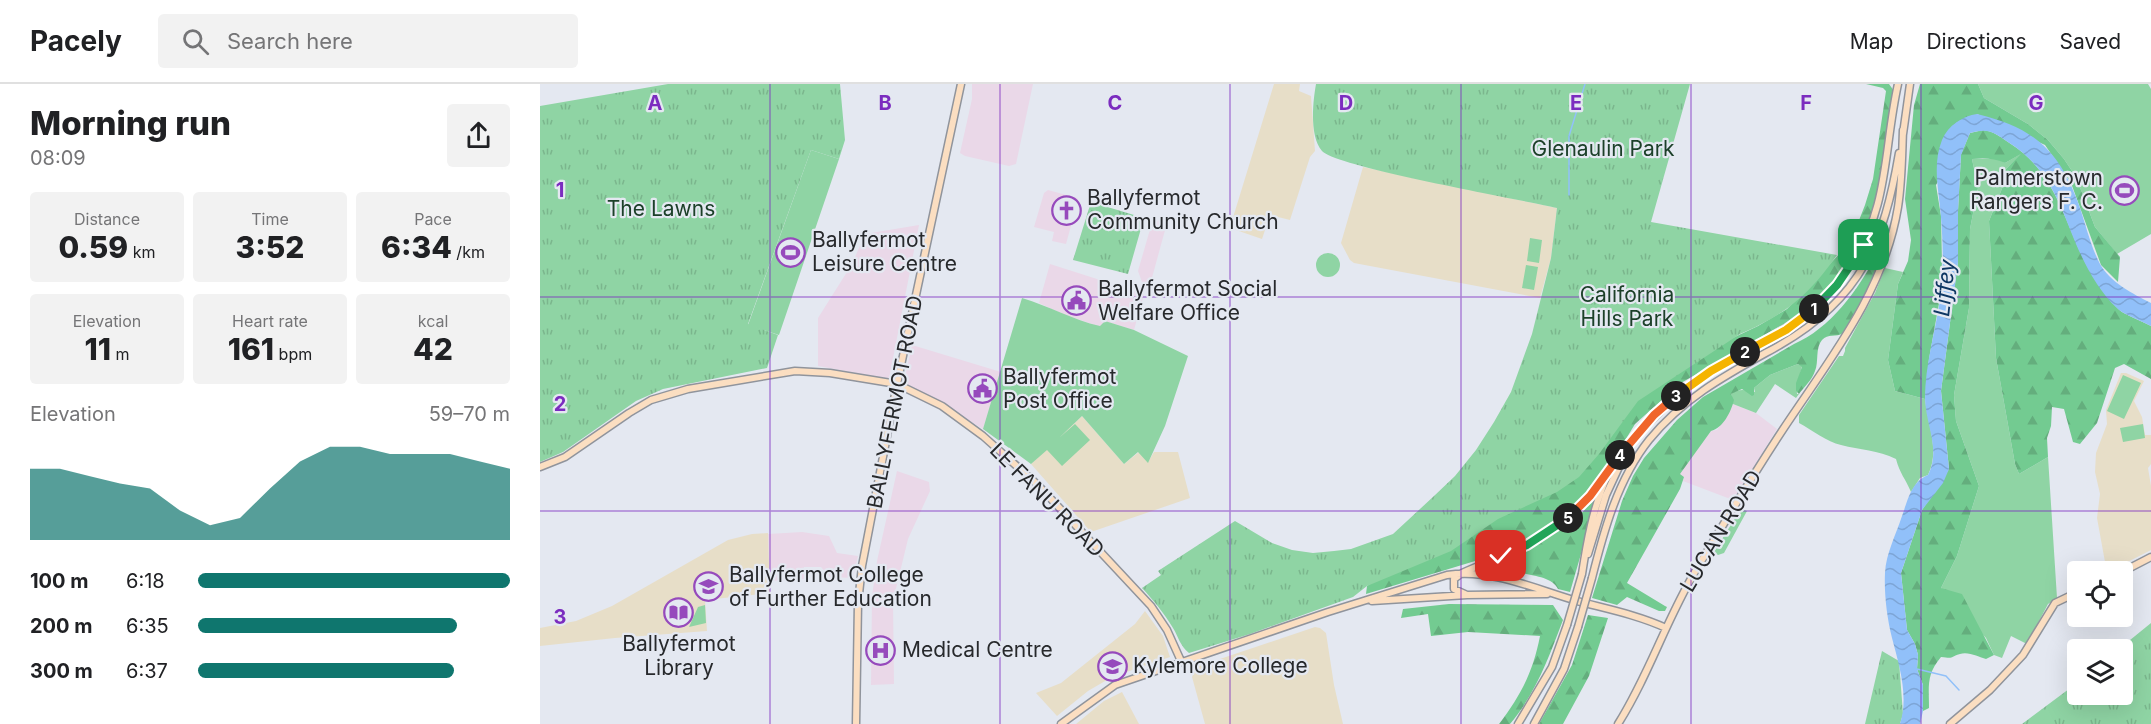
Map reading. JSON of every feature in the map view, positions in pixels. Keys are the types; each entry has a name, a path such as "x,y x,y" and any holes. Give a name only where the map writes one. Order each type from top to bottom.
{"main road":[{"name":"BALLYFERMOT ROAD","path":"856,724 859,589 897,384 961,84"},
{"path":"1467,595 1454,589 1454,579 1462,573 1527,545 1562,523 1608,475 1654,415 1691,384 1786,330 1824,299 1864,245 1878,209 1898,84"},
{"path":"1534,724 1564,669 1611,511 1628,474 1648,442 1670,418 1701,391 1783,344 1821,316 1847,291 1860,274 1880,234 1887,213 1910,84"},
{"name":"LUCAN ROAD","path":"1618,724 1643,678 1688,583 1744,491 1840,346 1874,284 1898,209 1903,130"},
{"name":"LE FANU ROAD","path":"540,467 565,457 651,400 688,389 795,371 830,373 897,384 942,406 990,441 1038,485 1151,606 1172,638 1181,662"},
{"path":"1518,724 1552,667 1606,495 1631,443"},
{"path":"1582,574 1587,540 1597,502 1608,475"},
{"path":"2133,566 2151,556"},
{"path":"1061,724 1081,707 1115,685 1447,575 1474,573 1511,580 1666,628"},
{"path":"1362,602 1467,595 1552,594"},
{"path":"1950,724 1990,690 2023,655 2055,603 2067,597"}],"shaded area":[{"path":"972,84 1033,84 1016,164 1009,166 960,153 972,99"},
{"path":"1274,84 1300,84 1299,91 1311,96 1315,151 1310,157 1290,220 1270,215 1262,239 1233,229 1231,224"},
{"path":"1363,167 1557,208 1551,258 1540,298 1354,263 1341,243"},
{"path":"1048,190 1078,200 1066,244 1052,241 1054,232 1034,227 1044,193"},
{"path":"1159,220 1167,223 1150,285 1142,282 1138,271 1151,226"},
{"path":"919,225 889,379 818,366 818,318 852,264 865,234"},
{"path":"1050,264 1144,294 1134,330 1105,321 1100,327 1062,314 1039,303"},
{"path":"912,345 1001,372 983,429 904,382"},
{"path":"2121,373 2144,381 2134,401 2142,417 2145,435 2151,435 2151,464 2148,468 2151,486 2151,550 2130,561 2105,561 2097,518 2100,494 2095,472 2096,453 2107,424 2106,410"},
{"path":"1733,404 1756,413 1777,429 1733,500 1683,481 1684,477 1679,474 1711,431 1717,430"},
{"path":"1082,416 1124,464 1139,452 1148,462 1154,452 1178,452 1190,498 1091,532 1031,464"},
{"path":"897,471 929,482 930,491 908,539 893,601 894,684 871,685 872,596 877,561"},
{"path":"802,532 829,536 837,553 858,556 853,578 830,577 821,567 804,567 804,579 770,581 768,534"},
{"name":"Ballyfermot College of Further Education","path":"768,533 770,593 705,600 707,631 540,646 540,628 576,621 612,606 728,540"},
{"name":"Kylemore College","path":"1145,611 1163,636 1170,657 1112,677 1088,691 1057,716 1036,693 1061,683 1135,624"},
{"path":"1315,627 1326,633 1343,724 1205,724 1192,677 1195,669"},
{"path":"1122,692 1139,724 1076,724 1104,701"}],"green space":[{"name":"The Lawns","path":"668,84 840,84 845,140 839,159 811,150 748,324 778,335 767,368 663,389 636,401 563,452 540,462 540,106"},
{"name":"California Hills Park","path":"1316,84 1690,84 1651,222 1837,255 1806,293 1783,311 1740,334 1638,401 1579,477 1557,492 1498,519 1451,551 1367,586 1353,597 1189,653 1162,612 1142,588 1161,575 1158,571 1235,521 1272,543 1292,550 1313,553 1351,549 1393,534 1455,476 1476,450 1494,422 1511,392 1532,334 1551,258 1557,208 1360,166 1322,151 1315,137 1314,128 1313,109"},
{"path":"1866,84 1889,84 1894,91 1880,186 1873,214 1862,240 1847,266 1827,290 1801,314 1681,383 1635,424 1609,467 1589,492 1552,525 1532,539 1495,555 1366,594 1367,586 1682,362 1758,326 1787,309 1845,248 1865,205 1873,179 1886,91 1883,88"},
{"path":"1920,84 1978,84 1984,98 2028,124 2048,140 2076,177 2095,227 2120,257 2118,282 2101,265 2071,183 2045,145 1977,114 1936,185 1941,216 1942,262 1940,298 1929,359 1925,399 1895,391 1888,360 1898,284 1908,261 1911,240 1905,199 1914,105"},
{"path":"1978,84 2148,84 2151,89 2151,234 2117,254 2095,227 2076,177 2064,159 2048,140 2028,124 1984,98"},
{"path":"1983,130 1998,135 2030,159 2044,176 2055,195 2082,256 2106,294 2122,312 2151,326 2151,379 2124,364 2115,368 2097,423 2080,444 2073,442 2064,409 2052,407 2051,426 2047,438 2048,457 2019,474 2015,464 1996,358 1989,221 2005,181 2006,169 2021,154 2005,163 1989,159 1972,159 1978,188 1970,229 1969,308 1954,395 1956,421 1979,486 1957,556 1941,588 1962,594 1994,655 1986,659 1966,653 1950,658 1941,657 1931,675 1929,708 1923,711 1923,685 1917,669 1918,655 1915,644 1907,630 1901,573 1922,510 1949,469 1941,391 1958,262 1961,154 1970,133"},
{"name":"Ballyfermot Leisure Centre","path":"811,150 839,159 779,335 748,325"},
{"path":"2024,152 2006,169 2005,181 1989,221 1996,358 2015,464 2019,474 2048,457 2057,598 2048,604 2027,644 2011,636 2002,658 1994,655 1986,638 1941,588 1957,556 1979,486 1956,421 1954,395 1969,308 1970,229 1978,188 1972,159 1998,159 2005,163"},
{"path":"1091,202 1144,218 1128,274 1073,260"},
{"path":"1886,235 1875,271 1849,326 1843,333 1822,340 1814,374 1799,394 1796,391 1796,383 1802,367 1798,364 1770,375 1754,388 1752,396 1742,389 1731,394 1734,400 1726,419 1719,427 1711,431 1680,474 1684,477 1680,489 1627,583 1667,607 1665,611 1659,611 1627,597 1617,605 1592,598 1622,501 1644,458 1677,420 1703,397 1824,325 1860,283"},
{"path":"1530,238 1542,240 1539,263 1527,261"},
{"path":"1328,253 1336,257 1340,265 1336,273 1328,277 1320,273 1316,265 1320,257"},
{"path":"1526,265 1538,267 1534,290 1522,288"},
{"path":"1885,268 1903,272 1898,284 1888,360 1895,391 1925,399 1932,438 1933,457 1928,475 1920,478 1911,492 1896,459 1825,439 1799,423 1799,415 1839,356 1843,356"},
{"path":"1022,298 1100,326 1105,321 1134,330 1188,356 1165,426 1148,463 1138,452 1124,464 1082,416 1059,438 1075,424 1090,440 1062,466 1047,450 1031,464 983,429"},
{"path":"1798,364 1802,366 1797,387 1797,394 1799,394 1796,398 1775,384 1756,413 1733,404 1731,394 1734,392 1743,390 1755,392 1754,388 1770,375"},
{"path":"2123,375 2141,383 2124,419 2107,411"},
{"path":"2143,424 2145,438 2123,442 2120,428"},
{"path":"1594,501 1596,502 1570,592 1558,589 1551,581 1517,571 1506,565 1511,556 1520,554 1547,538"},
{"path":"1741,509 1747,511 1724,553 1718,555 1714,552"},
{"path":"1449,604 1553,605 1563,620 1535,687 1510,724 1499,724 1525,683 1534,661 1540,636 1468,632 1431,636 1428,614 1401,618 1403,609"},
{"path":"705,605 706,623 689,627 698,607"},
{"path":"1588,615 1608,618 1589,676 1563,724 1539,724 1572,665"},
{"path":"2151,623 2151,724 2022,724 2067,690 2067,705 2133,705 2131,639"},
{"path":"1882,651 1899,661 1903,714 1900,724 1865,724"}],"water":[{"name":"Liffey","path":"1977,114 2015,127 2030,135 2054,157 2072,188 2100,264 2116,282 2151,303 2151,326 2122,312 2102,291 2086,265 2052,189 2027,156 1994,133 1982,131 1970,133 1961,155 1958,262 1941,391 1949,469 1943,483 1922,510 1901,573 1907,630 1915,644 1918,655 1917,669 1923,685 1923,711 1920,724 1900,724 1904,703 1903,692 1887,614 1885,573 1889,551 1908,498 1918,482 1928,475 1932,466 1933,447 1925,399 1942,279 1943,258 1937,159 1942,140 1952,126 1961,119"}],"waterway":[{"path":"1569,195 1569,136 1585,84"},
{"path":"1917,669 1946,676 1959,690"}],"place":[{"name":"Palmerstown Rangers F. C.","path":"2124,190"},
{"name":"Ballyfermot Community Church","path":"1066,210"},
{"name":"Ballyfermot Leisure Centre","path":"791,252"},
{"name":"Ballyfermot Social Welfare Office","path":"1077,301"},
{"name":"Ballyfermot Post Office","path":"982,389"},
{"name":"Ballyfermot College of Further Education","path":"708,587"},
{"name":"Ballyfermot Library","path":"679,613"},
{"name":"Medical Centre","path":"881,650"},
{"name":"Kylemore College","path":"1112,666"}],"route":[{"path":"1501,556 1527,545 1562,523 1585,501 1643,427 1669,401 1711,371 1786,330 1810,313 1837,285 1864,245"}],"park label":[{"name":"Glenaulin Park","path":"1603,149"}]}
